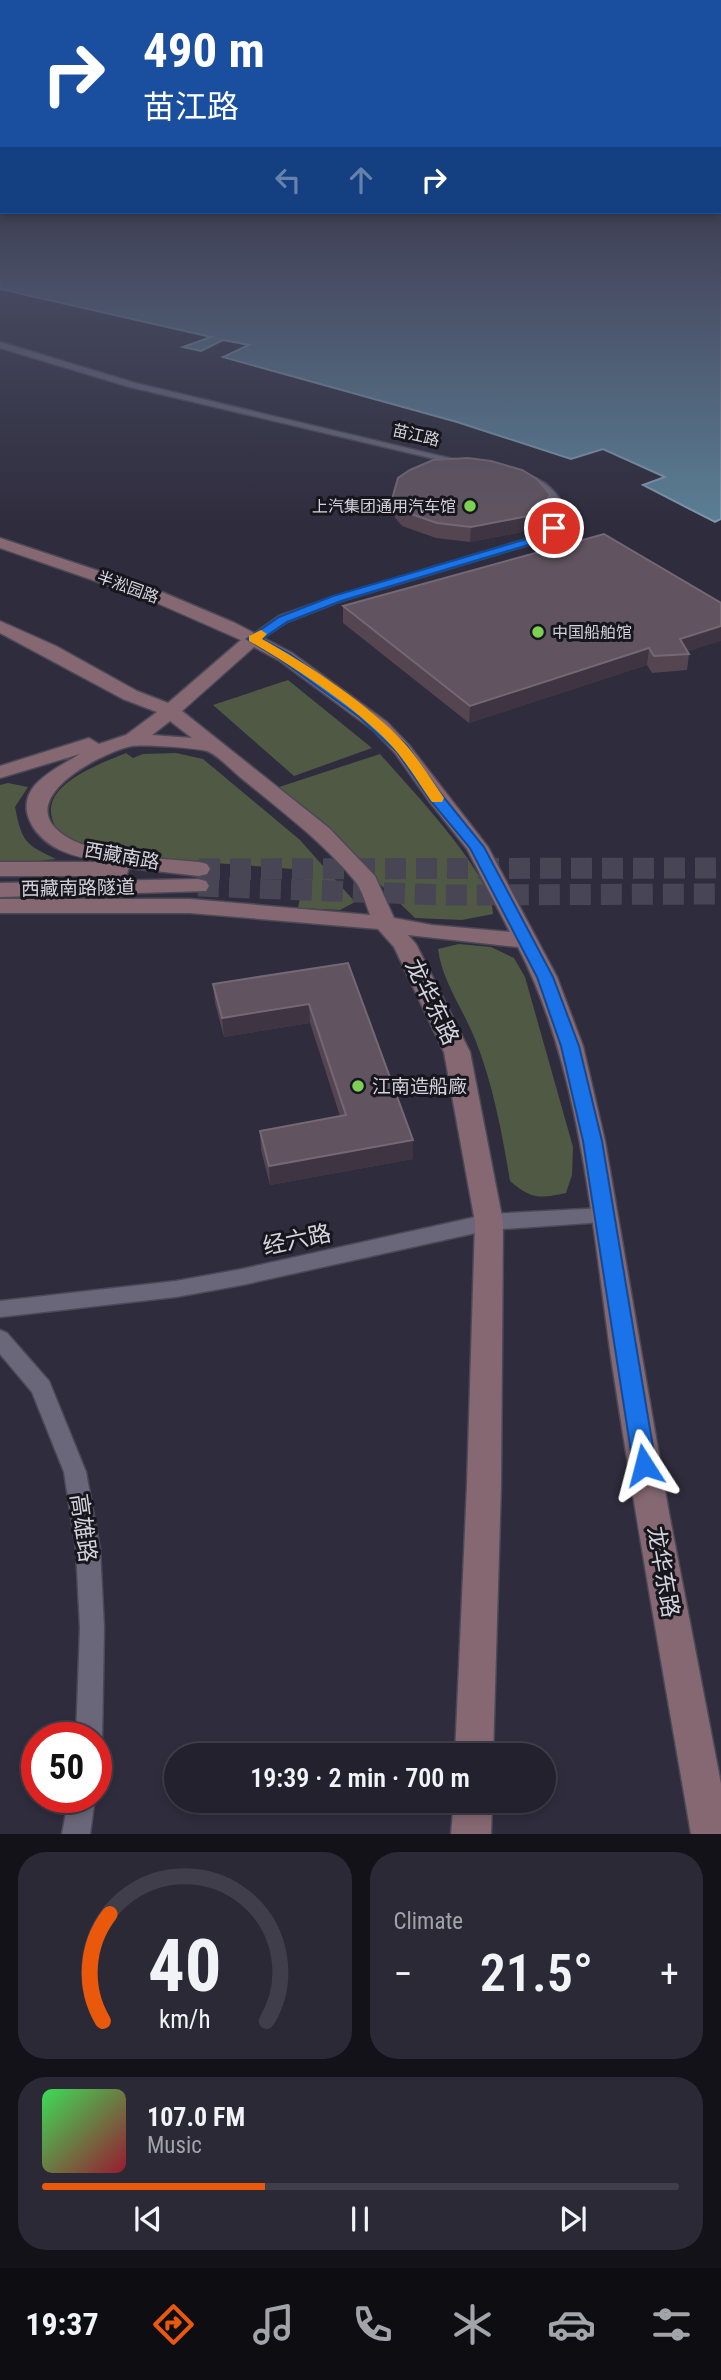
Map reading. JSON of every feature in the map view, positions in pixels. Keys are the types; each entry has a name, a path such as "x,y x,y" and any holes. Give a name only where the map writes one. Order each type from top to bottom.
{"main road":[{"name":"半淞园路","path":"0,543 156,596 253,639"},
{"path":"0,626 50,650 130,695 169,710"},
{"name":"西藏南路","path":"199,877 117,860 68,846 45,830 37,815 43,789 61,774 105,748 133,739 156,723 253,639"},
{"name":"龙华东路","path":"253,639 286,657 354,706 380,726 402,749 436,797 477,847 545,977 570,1046 592,1141 652,1513 712,1834"},
{"name":"西藏南路","path":"0,772 66,753 169,710"},
{"name":"龙华东路","path":"169,710 321,833 367,881 384,923 404,944 457,1052 489,1222 484,1498 474,1743"},
{"path":"133,739 214,747"},
{"name":"西藏南路","path":"0,869 199,877"},
{"name":"西藏南路隧道","path":"1,902 199,877"},
{"path":"1,902 191,906 384,923 432,932 527,941"},
{"path":"471,1834 472,1813"}],"street":[{"name":"苗江路","path":"31,356 132,385 475,465"},
{"path":"253,639 283,620 337,599 534,540 554,528 562,517 560,504 550,490 515,474"},
{"name":"经六路","path":"0,1309 163,1290 242,1277 489,1222 603,1215"},
{"name":"高雄路","path":"0,1339 41,1387 75,1472 88,1549 92,1628 89,1722"},
{"path":"76,1834 79,1813"}],"green space":[{"path":"288,680 372,748 294,776 213,705"},
{"path":"126,753 133,758 143,754 176,753 203,759 300,840 355,902 340,910 298,908 305,870 115,855 95,852 68,840 58,831 52,819 52,802 58,792 91,768"},
{"path":"380,754 465,854 490,897 493,914 462,920 415,918 279,787"},
{"path":"8,783 28,787 15,807 26,840 56,859 0,865 0,785"},
{"path":"459,944 491,947 514,958 525,977 573,1147 572,1175 566,1193 536,1196 510,1181 487,1073 440,961 438,949"}],"water":[{"path":"721,356 721,519 715,522 643,485 665,477 603,449 571,459 457,422 223,357"}],"building":[{"name":"上汽集团通用汽车馆","path":"468,458 522,470 537,479 550,494 546,505 528,516 471,527 437,523 402,511 392,499 398,478 410,470 433,460"},
{"name":"中国船舶馆","path":"604,534 721,603 721,626 680,639 689,654 654,656 649,648 470,706 343,606"},
{"name":"江南造船廠","path":"348,963 413,1140 269,1166 260,1131 346,1115 309,1004 222,1018 213,984"}],"tunnel":[{"path":"199,869 721,868"},
{"path":"198,886 445,895 721,894"}],"slow traffic":[{"path":"261,634 253,639 286,657 380,726 402,749 437,798"}],"place":[{"name":"上汽集团通用汽车馆","path":"470,506"},
{"name":"中国船舶馆","path":"538,632"},
{"name":"江南造船廠","path":"358,1086"}],"route":[{"path":"554,528 534,540 337,599 283,620 253,639 286,657 364,714 402,749 436,797 477,847 545,977 570,1046 592,1141 644,1465"}]}
